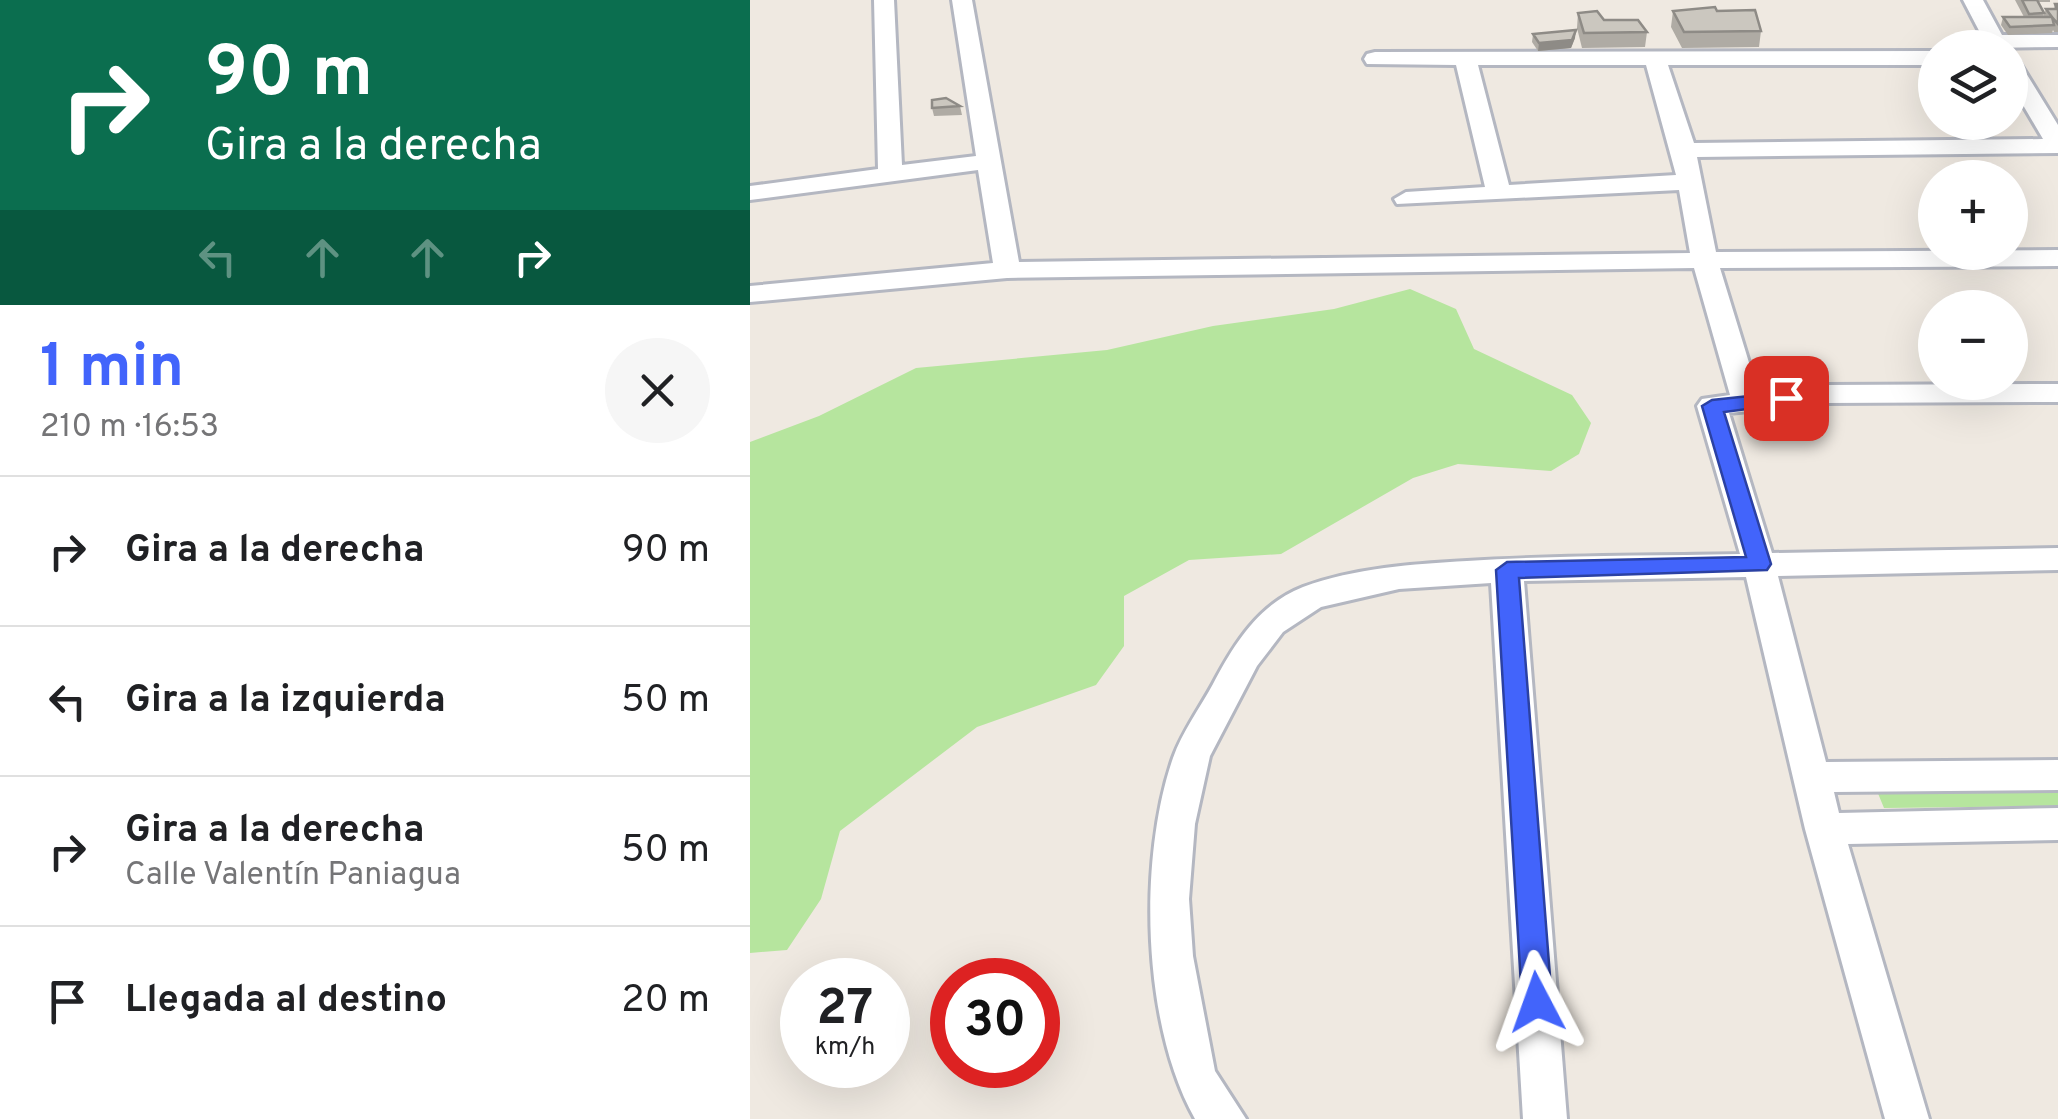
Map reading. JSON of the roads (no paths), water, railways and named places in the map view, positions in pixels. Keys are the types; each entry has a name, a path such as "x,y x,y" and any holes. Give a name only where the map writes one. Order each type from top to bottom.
{"street":[{"path":"884,0 890,175"},
{"path":"962,0 1007,270"},
{"path":"1973,0 1989,30"},
{"path":"2028,42 2058,41"},
{"path":"1465,57 1498,191"},
{"path":"1375,58 1918,58"},
{"path":"1655,58 1684,150 1704,260 1747,402"},
{"path":"2028,95 2058,145"},
{"path":"1684,150 2058,145"},
{"path":"750,193 990,161"},
{"path":"1406,199 1690,182"},
{"path":"750,294 1007,270 2058,258"},
{"path":"1907,1119 1824,830 1759,564 1712,406 1825,394 2058,393"},
{"path":"1224,1119 1214,1110 1194,1076 1173,956 1169,899 1176,824 1192,756 1244,658 1271,623 1311,597 1399,577 1507,570 2058,559"},
{"path":"1507,570 1545,1119"},
{"path":"1812,777 2058,775"},
{"path":"1824,830 2058,824"}]}
